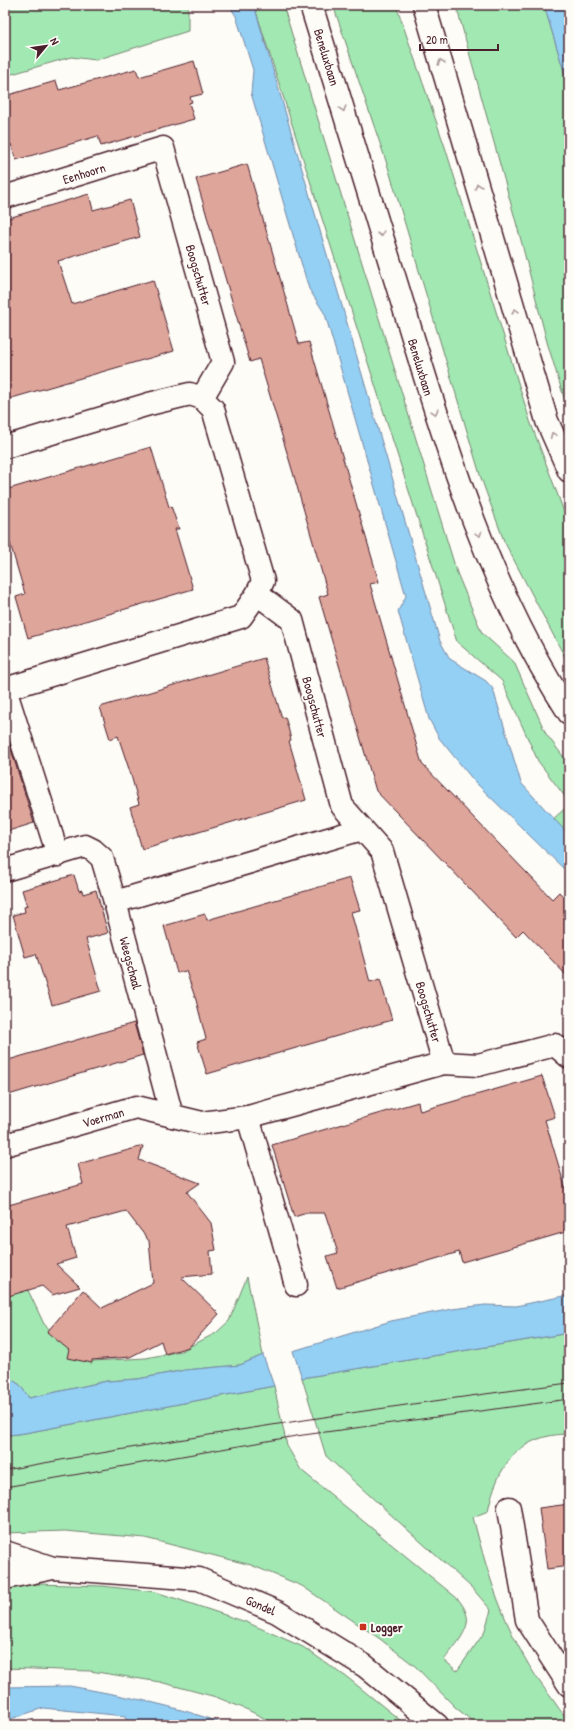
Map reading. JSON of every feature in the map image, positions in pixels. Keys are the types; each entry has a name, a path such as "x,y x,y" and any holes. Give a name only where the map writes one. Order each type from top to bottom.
{"street":[{"name":"Beneluxbaan","path":"311,5 438,419 489,563 549,682 569,713"},
{"path":"424,5 547,422 569,471"},
{"name":"Eenhoorn","path":"5,197 163,148"},
{"name":"Boogschutter","path":"163,148 223,362 202,398"},
{"path":"5,447 149,404 190,394 202,398 213,409 264,581 258,594 241,617 5,689 58,855"},
{"name":"Boogschutter","path":"258,594 292,620 342,806 382,851 444,1063"},
{"path":"115,902 362,829"},
{"name":"Weegschaal","path":"5,870 84,846 93,850 102,858 172,1116"},
{"path":"296,1285 248,1117 444,1063 478,1065 555,1045 569,1056"},
{"name":"Voerman","path":"5,1145 136,1107 202,1124 248,1117"},
{"path":"509,1508 527,1620 569,1685"},
{"name":"Gondel","path":"5,1552 53,1568 199,1579 277,1612 365,1666 437,1725"},
{"name":"Gondel","path":"5,1578 53,1568"}],"green space":[{"path":"5,5 188,5 188,31 96,60 71,57 5,76"},
{"path":"254,5 283,5 457,573 482,633 514,662 546,734 569,764 569,802 538,761 502,681 457,642"},
{"path":"333,5 396,5 445,147 530,421 569,525 569,665 504,541 481,478 388,167"},
{"path":"456,5 544,5 569,88 569,414 547,342 522,244"},
{"path":"569,805 569,835 553,819"},
{"path":"5,1216 27,1288 44,1324 71,1349 93,1361 146,1358 181,1351 216,1333 229,1321 247,1277 263,1355 240,1365 185,1370 138,1379 107,1381 29,1398 20,1385 5,1375"},
{"path":"569,1333 569,1434 552,1435 524,1446 504,1467 497,1480 488,1511 473,1517 486,1565 502,1611 512,1633 536,1676 561,1711 569,1719 569,1725 477,1725 455,1707 415,1666 380,1639 302,1586 251,1565 145,1538 65,1531 5,1533 5,1429 9,1435 25,1433 274,1386 287,1446 301,1470 458,1599 463,1606 467,1619 467,1625 461,1638 444,1660 457,1671 484,1633 491,1610 472,1588 326,1456 302,1378"},
{"path":"37,1584 102,1586 156,1592 246,1622 303,1647 348,1678 406,1725 277,1725 248,1710 216,1697 160,1682 90,1671 5,1668 5,1588"}],"water":[{"path":"229,5 254,5 440,641 450,659 486,681 493,689 521,783 569,835 569,874 474,781 439,738 429,719 398,611 406,596 325,314 309,289 251,93 253,70 236,16"},
{"path":"544,5 569,5 569,88"},
{"path":"569,1295 569,1333 302,1378 293,1351 391,1321 452,1309 485,1305 516,1306"},
{"path":"263,1355 274,1386 25,1433 9,1435 5,1429 5,1375 20,1385 29,1398 107,1381 138,1379 185,1370 240,1365"},
{"path":"70,1686 129,1697 169,1707 226,1725 129,1725 125,1716 43,1708 5,1721 5,1687"}],"building":[{"path":"194,61 203,94 190,97 192,102 189,103 194,119 101,146 98,136 16,160 11,144 5,146 5,96 56,81 59,90 136,69 139,77"},
{"path":"247,164 299,344 309,342 379,582 370,584 422,764 552,899 559,892 569,902 569,978 523,930 516,937 376,791 319,597 328,594 294,476 259,359 250,362 196,179"},
{"path":"89,194 93,210 130,200 140,237 58,261 72,304 153,280 174,351 5,400 5,219"},
{"path":"151,447 169,507 171,506 179,529 175,529 193,589 28,638 16,597 25,594 5,526 5,490"},
{"path":"264,658 282,718 285,717 288,727 291,740 289,741 306,800 142,849 130,807 139,804 131,775 118,736 110,739 100,707"},
{"path":"5,743 9,743 34,823 5,832"},
{"path":"74,875 79,891 82,890 83,894 96,890 108,933 86,939 101,991 52,1005 36,954 25,957 13,915 25,912 24,907 27,906 22,890"},
{"path":"350,878 360,910 351,912 370,982 380,979 392,1020 207,1074 197,1042 206,1039 196,1000 186,971 177,973 164,926 205,914 207,920"},
{"path":"134,1023 143,1055 5,1096 5,1061"},
{"path":"542,1076 555,1117 545,1120 565,1187 569,1186 569,1231 462,1262 459,1252 337,1288 327,1256 338,1253 325,1213 307,1213 294,1217 272,1145 418,1102 420,1111"},
{"path":"143,1146 139,1160 200,1183 187,1192 211,1223 216,1250 210,1251 212,1274 181,1277 219,1314 189,1347 165,1354 161,1341 130,1357 92,1360 92,1363 67,1358 69,1350 47,1332 83,1290 102,1308 153,1283 149,1241 126,1211 67,1227 76,1258 56,1264 80,1287 52,1295 42,1286 5,1297 5,1206 83,1184 78,1164"},
{"path":"569,1504 569,1566 547,1569 539,1508"}],"tram line":[{"path":"5,1470 145,1445 286,1423 569,1383"},
{"path":"5,1487 296,1436 569,1399"}],"place":[{"name":"Logger","path":"363,1627"}]}
